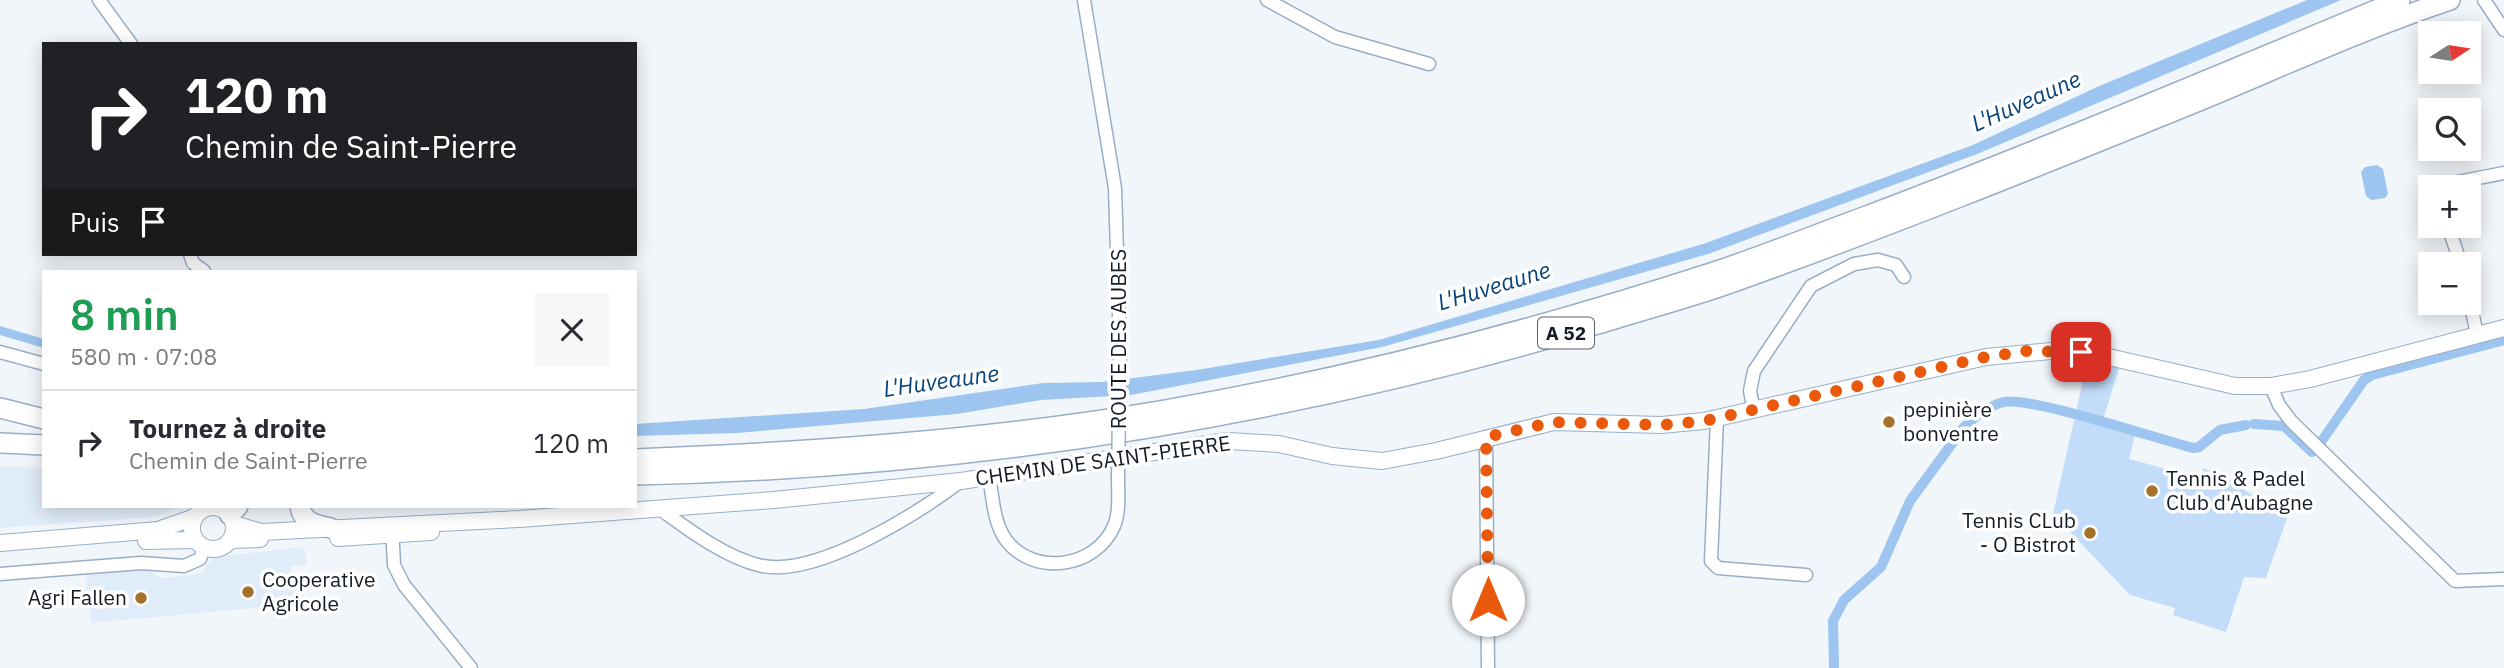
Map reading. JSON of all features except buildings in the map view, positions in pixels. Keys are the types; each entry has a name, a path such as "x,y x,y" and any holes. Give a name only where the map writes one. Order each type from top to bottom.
{"highway":[{"name":"A 52","path":"637,459 858,447 1024,431 1159,411 1336,377 1505,335 1716,272 1929,192 2400,0"},
{"name":"A 52","path":"637,475 861,464 1025,448 1165,427 1341,391 1511,350 1720,287 1962,198 2450,0"},
{"path":"0,408 42,418"},
{"path":"0,443 42,446"},
{"path":"0,456 42,459"},
{"path":"300,508 301,513 310,522 331,528"}],"main road":[{"name":"CHEMIN DE SAINT-PIERRE","path":"231,540 392,531 961,481 1228,441 1279,444 1332,456 1382,461 1436,451 1554,422 1661,425 1717,419 1986,357 2026,351 2062,350 2101,355 2235,386 2271,386 2310,379 2504,328"},
{"path":"0,543 158,530 195,517 210,508"},
{"path":"0,552 200,544 222,548 231,540 234,515 215,508"},
{"name":"CHEMIN DE SAINT-PIERRE","path":"234,515 261,532 331,528 392,531"},
{"path":"195,517 192,528 200,544"}],"street":[{"path":"99,0 130,42"},
{"name":"ROUTE DES AUBES","path":"989,477 996,519 1006,540 1028,558 1050,563 1079,560 1101,547 1115,523 1120,348 1115,188 1084,0"},
{"path":"1267,0 1335,37 1429,64"},
{"path":"2484,0 2504,30"},
{"path":"2481,177 2504,173"},
{"path":"190,256 192,263 202,270"},
{"path":"1754,411 1750,391 1754,371 1811,286 1854,264 1878,260 1896,265 1904,277"},
{"path":"2473,315 2477,335"},
{"path":"0,352 42,363"},
{"path":"2271,386 2279,405 2291,421 2455,581 2504,579"},
{"path":"1717,419 1711,561 1718,568 1806,575"},
{"path":"1486,437 1488,668"},
{"path":"660,509 731,554 757,565 793,568 810,564 926,507 961,481"},
{"path":"392,531 394,565 404,585 471,668"},
{"path":"0,574 129,564 167,563 184,566 200,559 200,544"}],"shaded area":[{"path":"2307,0 2341,0 1977,154 1708,254 1382,347 1131,395 1041,400 957,414 737,433 637,436 637,424 864,409 1043,383 1102,382 1196,370 1379,340 1706,243 1973,145 2097,87"},
{"path":"2377,165 2383,169 2388,194 2385,198 2371,200 2366,196 2361,172 2365,167"},
{"path":"0,326 42,338 42,347 0,335"},
{"name":"Tennis & Padel Club d'Aubagne","path":"2088,358 2119,368 2103,420 2136,431 2129,459 2200,478 2203,468 2228,479 2263,502 2291,507 2266,578 2244,577 2226,632 2173,615 2175,608 2130,595 2053,514"},
{"path":"0,466 42,468 42,508 176,508 156,517 0,528"},
{"path":"304,547 307,564 291,566 295,604 91,623 86,592 87,573 146,569 162,578 200,574 214,557"}],"waterway":[{"path":"2321,442 2364,380 2372,375 2504,340"},
{"path":"1963,428 1987,409 2004,402 2039,405 2193,448 2199,447 2220,430 2246,425"},
{"path":"2254,424 2284,426 2312,452"},
{"path":"1834,668 1833,621 1844,600 1881,567 1910,501 1959,434"}],"place":[{"name":"pepinière bonventre","path":"1889,422"},
{"name":"Tennis & Padel Club d'Aubagne","path":"2152,491"},
{"name":"Tennis CLub - O Bistrot","path":"2090,533"},
{"name":"Cooperative Agricole","path":"248,592"},
{"name":"Agri Fallen","path":"141,598"}],"route":[{"path":"1488,600 1486,437 1554,422 1661,425 1704,421 1986,357 2026,351 2081,352"}],"water label":[{"name":"L'Huveaune","path":"2026,101"},
{"name":"L'Huveaune","path":"1494,286"},
{"name":"L'Huveaune","path":"941,381"}]}
